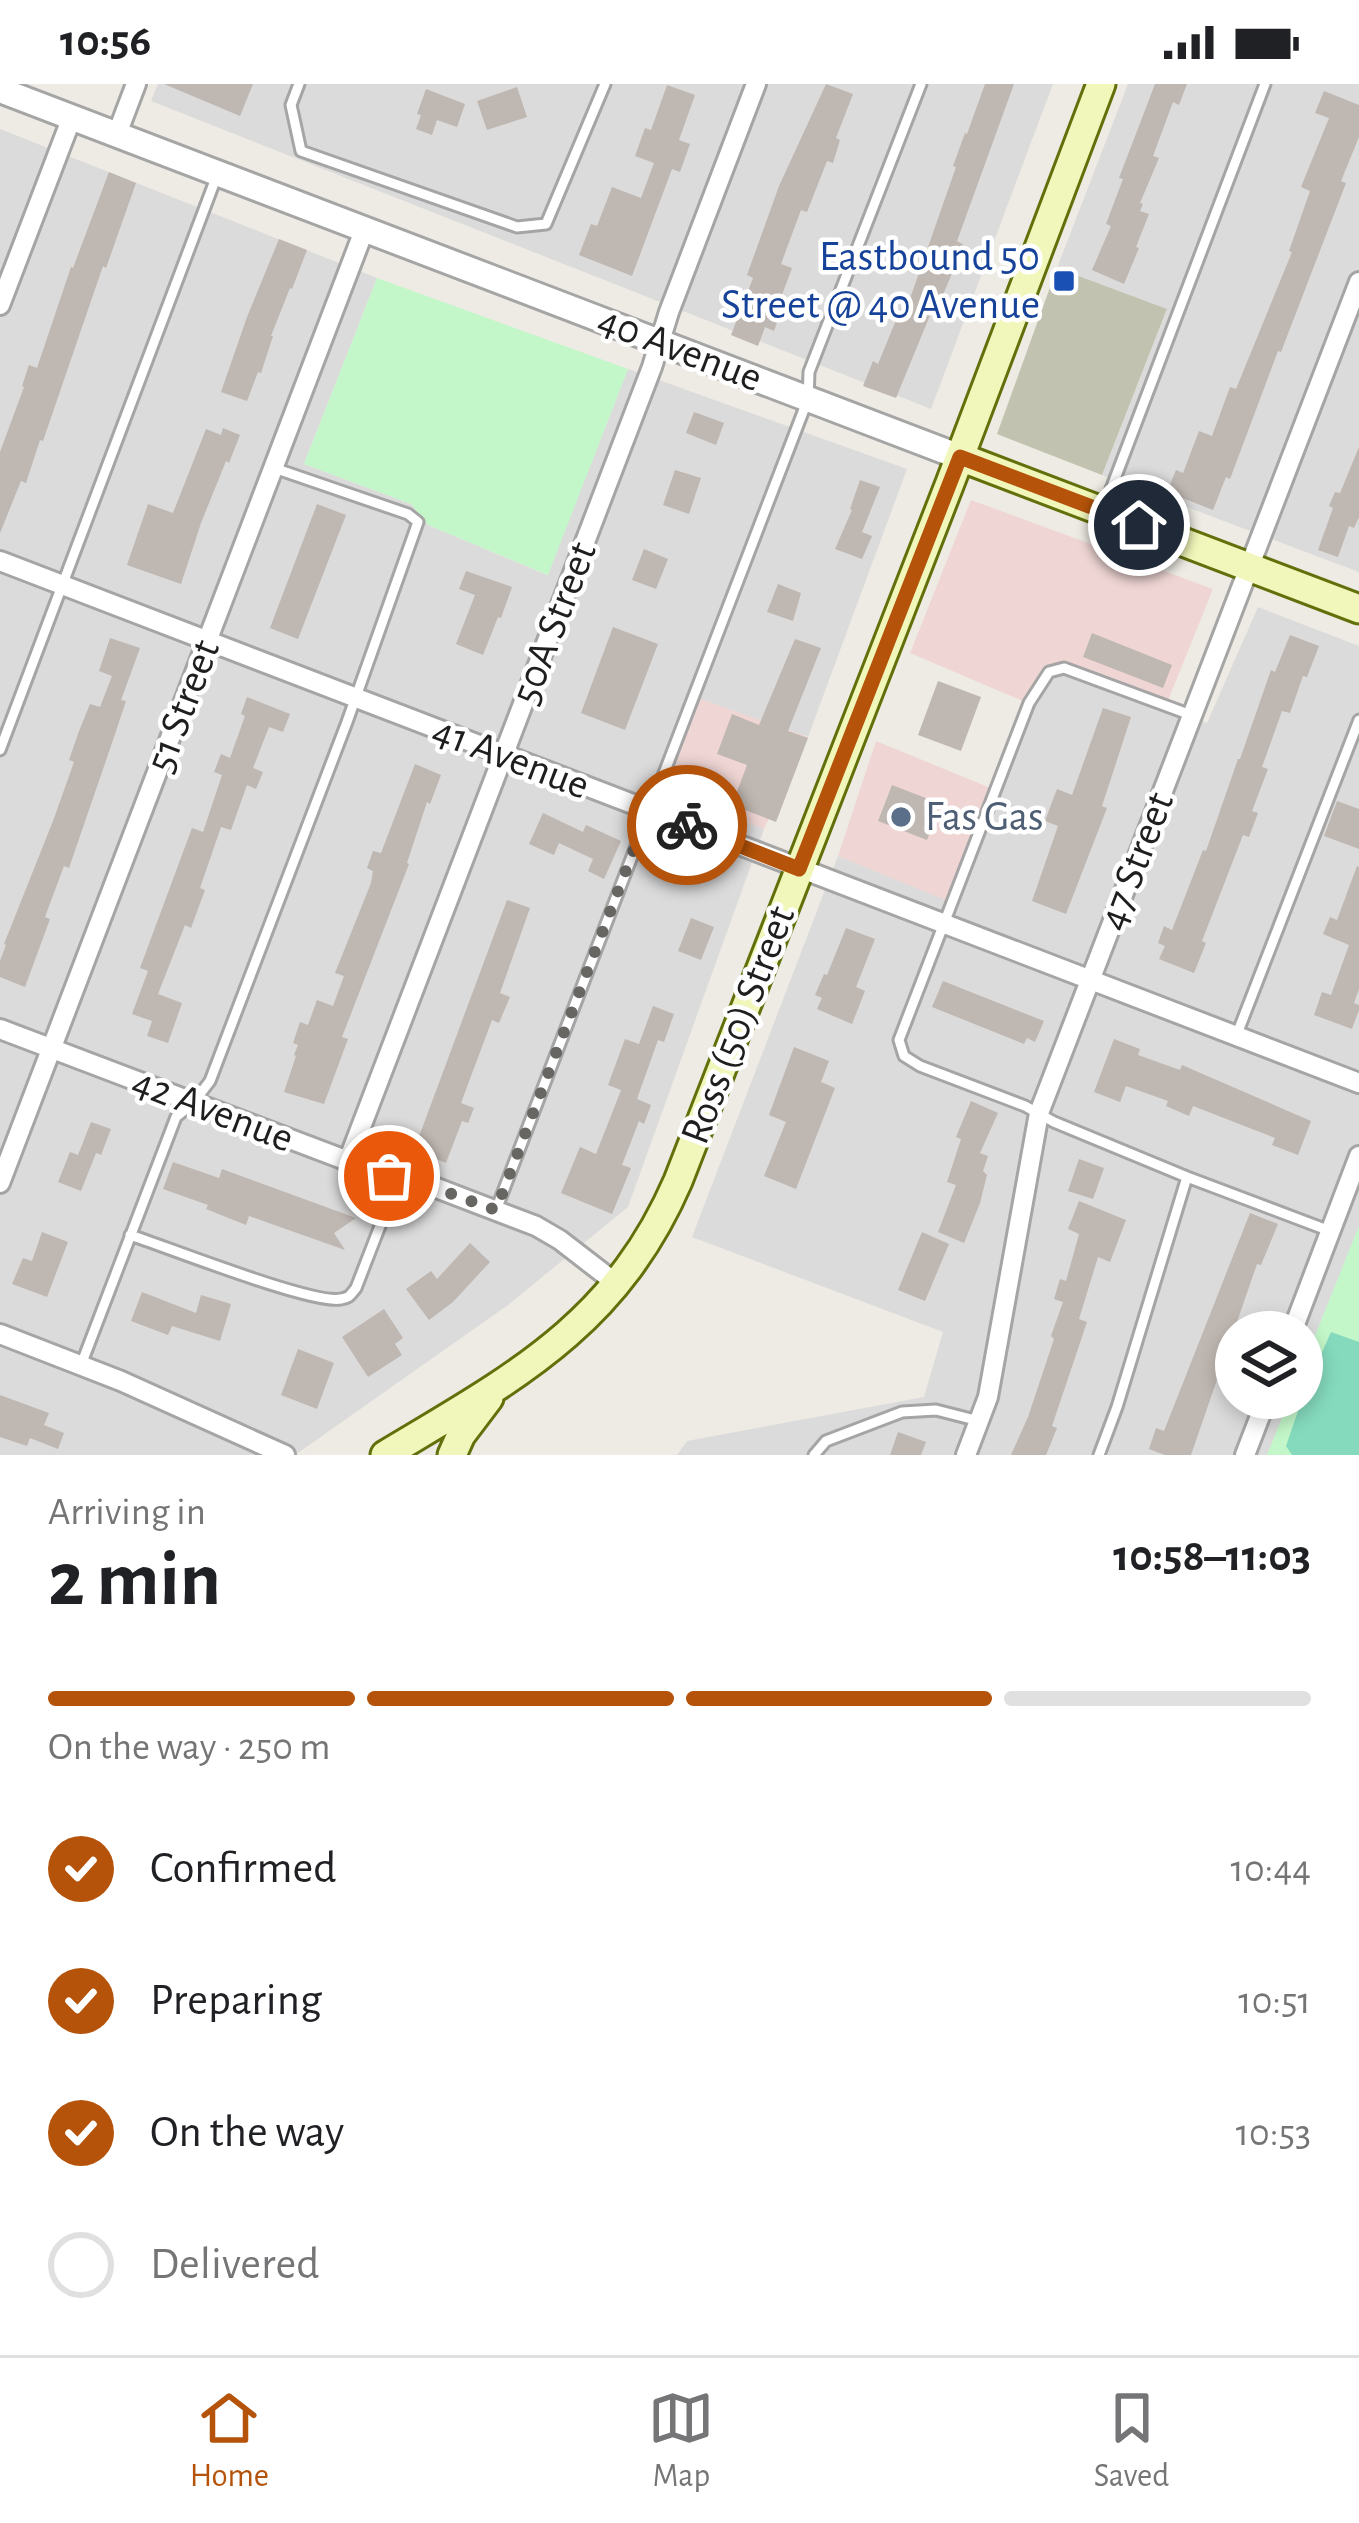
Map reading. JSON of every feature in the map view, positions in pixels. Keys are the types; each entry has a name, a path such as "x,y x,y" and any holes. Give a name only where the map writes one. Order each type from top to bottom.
{"main road":[{"name":"Ross (50) Street","path":"385,1455 497,1388 568,1336 617,1284 659,1221 960,457 1101,84"},
{"name":"40 Avenue","path":"960,457 1359,609"},
{"path":"452,1455 461,1435 497,1388"}],"street":[{"path":"117,134 136,84"},
{"name":"50A Street","path":"348,1161 756,84"},
{"name":"40 Avenue","path":"0,90 960,457"},
{"path":"0,304 72,117"},
{"name":"51 Street","path":"0,1183 365,228"},
{"name":"47 Street","path":"967,1455 988,1397 1039,1113 1359,281"},
{"name":"41 Avenue","path":"0,561 1359,1083"},
{"name":"42 Avenue","path":"0,1029 348,1161 496,1210 548,1232 617,1284"},
{"path":"1300,1311 1359,1156"},
{"path":"0,1334 285,1455"},
{"path":"1245,1455 1259,1419"}],"lane":[{"path":"299,84 291,105 301,151 517,227 546,224 605,84"},
{"path":"496,1210 808,399 809,372 921,84"},
{"path":"1103,511 1265,84"},
{"path":"0,750 218,173"},
{"path":"81,1365 176,1117 210,1082 418,522 408,514 274,467"},
{"path":"1191,715 1064,668 1049,672 1029,703 899,1040 904,1057 920,1066 1186,1177 1330,1231"},
{"path":"1237,1034 1359,720"},
{"path":"130,1235 285,1288 340,1299 356,1288 399,1177"},
{"path":"1099,1455 1186,1177"},
{"path":"814,1455 826,1441 902,1412 936,1410 980,1421"}],"shaded area":[{"path":"158,84 1053,84 931,409 151,101"},
{"path":"1128,84 1359,84 1359,572 1102,475 1167,310 1057,268"},
{"path":"0,129 377,278 304,464 411,504 428,525 547,575 628,369 907,469 808,737 698,699 665,791 764,829 628,1207 508,1305 295,1455 0,1455"},
{"path":"1057,268 1167,309 1102,475 997,434"},
{"path":"971,500 1213,589 1165,708 1048,664 1030,704 910,653"},
{"path":"1258,607 1359,646 1359,1455 677,1455 687,1441 924,1397 943,1332 692,1237 838,856 950,901 1047,663 1207,723"},
{"path":"698,698 808,737 764,829 664,792"},
{"path":"876,741 993,789 950,902 838,856"}],"green space":[{"path":"377,278 628,369 548,575 428,525 411,504 304,464"},
{"path":"1359,1226 1359,1455 1267,1455 1282,1419 1323,1419 1323,1316"},
{"path":"1331,1332 1359,1342 1359,1455 1292,1455 1286,1446 1295,1419 1323,1419 1323,1350"}],"building":[{"path":"164,84 253,84 240,116"},
{"path":"826,84 853,94 836,138 840,140 833,163 827,161 807,212 801,210 781,264 792,268 774,331 765,327 758,346 731,335 779,186"},
{"path":"985,84 1014,84 957,241 964,245 896,398 863,386 873,361 878,364 901,308 906,310"},
{"path":"1155,84 1187,84 1179,105 1173,102 1153,156 1159,158 1140,203 1140,211 1149,214 1124,284 1092,270 1111,226 1106,224 1123,179 1119,178"},
{"path":"667,85 695,95 679,140 690,144 680,172 672,169 632,276 579,255 612,187 641,198 654,163 635,156 645,128 651,130"},
{"path":"517,87 527,117 487,130 477,101"},
{"path":"426,89 465,104 457,127 437,120 432,135 416,129"},
{"path":"1324,91 1359,105 1359,137 1281,352 1213,510 1167,492 1176,470 1183,473 1199,431 1212,436 1292,252 1310,191 1301,187 1329,118 1315,113"},
{"path":"109,172 136,183 43,441 0,533 0,452 29,365 37,368"},
{"path":"279,239 307,250 247,401 221,392"},
{"path":"694,412 724,423 716,445 686,433"},
{"path":"223,428 240,435 201,523 181,584 127,565 148,504 173,513 206,429 221,435"},
{"path":"1359,447 1359,517 1354,528 1349,526 1338,557 1318,550 1333,508 1329,506 1335,492 1340,493"},
{"path":"675,470 701,478 689,514 663,505"},
{"path":"860,480 880,487 862,532 872,536 862,559 835,549"},
{"path":"317,504 346,515 298,639 270,628"},
{"path":"644,549 668,559 656,589 632,580"},
{"path":"466,571 512,587 483,655 456,644 475,595 459,589"},
{"path":"778,584 801,593 793,621 767,612"},
{"path":"613,627 658,644 625,730 581,713"},
{"path":"1092,633 1172,665 1163,688 1083,657"},
{"path":"1290,635 1319,646 1290,713 1282,711 1262,767 1268,769 1252,811 1258,813 1249,837 1243,835 1194,973 1159,959 1165,946 1158,943 1164,926 1172,930 1206,851 1271,670 1275,672"},
{"path":"110,638 140,648 112,743 69,868 64,866 45,917 50,919 25,987 0,977 4,944 74,762 69,760 79,731 90,704 100,707 112,676 99,671"},
{"path":"795,639 821,648 788,731 808,738 776,822 732,805 747,765 717,754 732,714 759,725"},
{"path":"938,681 981,697 961,751 918,735"},
{"path":"247,697 290,714 283,732 269,727 253,768 263,772 256,789 247,785 231,830 221,827 191,928 185,925 158,994 182,1003 168,1043 147,1036 152,1021 132,1014 148,971 140,968 192,828 203,832 222,775 214,772 221,754 230,758"},
{"path":"1103,708 1131,717 1102,806 1107,808 1066,914 1032,901 1058,826 1045,821 1057,789 1072,795"},
{"path":"415,764 441,775 342,1037 348,1039 324,1104 284,1092 296,1056 298,1045 293,1043 300,1022 308,1025 317,1000 333,1006 344,976 335,973 371,883 373,871 367,868 373,851 381,853"},
{"path":"892,785 941,804 927,840 878,821"},
{"path":"1337,801 1359,809 1359,849 1324,836"},
{"path":"543,813 583,832 586,825 621,841 604,879 588,871 593,859 559,843 554,855 529,844"},
{"path":"1357,866 1359,989 1354,1003 1359,1010 1352,1029 1314,1015 1322,992 1331,995 1349,945 1323,934 1330,917 1337,920"},
{"path":"507,900 530,908 500,993 510,997 499,1023 492,1020 461,1103 474,1108 468,1123 462,1121 446,1163 414,1150"},
{"path":"691,918 714,927 701,960 678,951"},
{"path":"846,928 875,939 856,987 865,991 852,1024 817,1009 822,998 815,995"},
{"path":"943,981 1044,1021 1035,1042 1027,1038 1024,1044 932,1007"},
{"path":"653,1006 674,1014 664,1042 658,1040 637,1099 651,1105 644,1124 639,1121 622,1165 631,1168 612,1214 561,1193 580,1147 596,1154 621,1090 608,1085 625,1039 639,1044"},
{"path":"1114,1039 1140,1049 1138,1055 1180,1070 1182,1065 1311,1121 1298,1155 1272,1145 1275,1138 1193,1106 1189,1116 1166,1106 1168,1101 1126,1086 1120,1102 1094,1092"},
{"path":"794,1047 829,1061 821,1082 835,1088 796,1189 764,1176 786,1122 769,1115"},
{"path":"971,1101 998,1113 980,1153 988,1156 983,1171 987,1175 964,1243 938,1232 956,1185 947,1182 961,1139 956,1137"},
{"path":"91,1122 111,1129 81,1191 58,1182 70,1152 78,1155"},
{"path":"1079,1159 1104,1168 1093,1199 1068,1191"},
{"path":"173,1162 219,1178 222,1169 356,1218 334,1233 345,1250 249,1216 246,1225 163,1189"},
{"path":"1079,1201 1126,1220 1110,1262 1098,1257 1079,1319 1087,1322 1046,1455 1011,1455 1054,1339 1051,1336 1063,1302 1054,1299 1060,1279 1066,1281 1079,1234 1068,1229"},
{"path":"1250,1213 1278,1224 1241,1311 1215,1311 1215,1386 1191,1455 1165,1455 1149,1449 1156,1428 1164,1431"},
{"path":"42,1232 68,1242 47,1297 12,1284 23,1258 32,1261"},
{"path":"922,1232 949,1244 925,1301 898,1290"},
{"path":"470,1243 490,1262 429,1320 406,1289 431,1271 437,1279"},
{"path":"142,1292 196,1313 201,1295 231,1304 220,1341 172,1326 168,1335 131,1321"},
{"path":"384,1309 403,1338 395,1344 402,1355 368,1377 342,1337"},
{"path":"298,1349 334,1363 317,1409 281,1395"},
{"path":"0,1395 49,1413 44,1425 64,1433 58,1449 30,1438 27,1446 0,1437"},
{"path":"898,1432 926,1442 921,1455 890,1455"}],"way so far":[{"path":"389,1176 408,1178 496,1210 649,810 687,825"}],"place":[{"name":"Eastbound 50 Street @ 40 Avenue","path":"1064,281"},
{"name":"Fas Gas","path":"901,817"}],"route":[{"path":"687,825 799,869 960,457 1139,525"}]}
